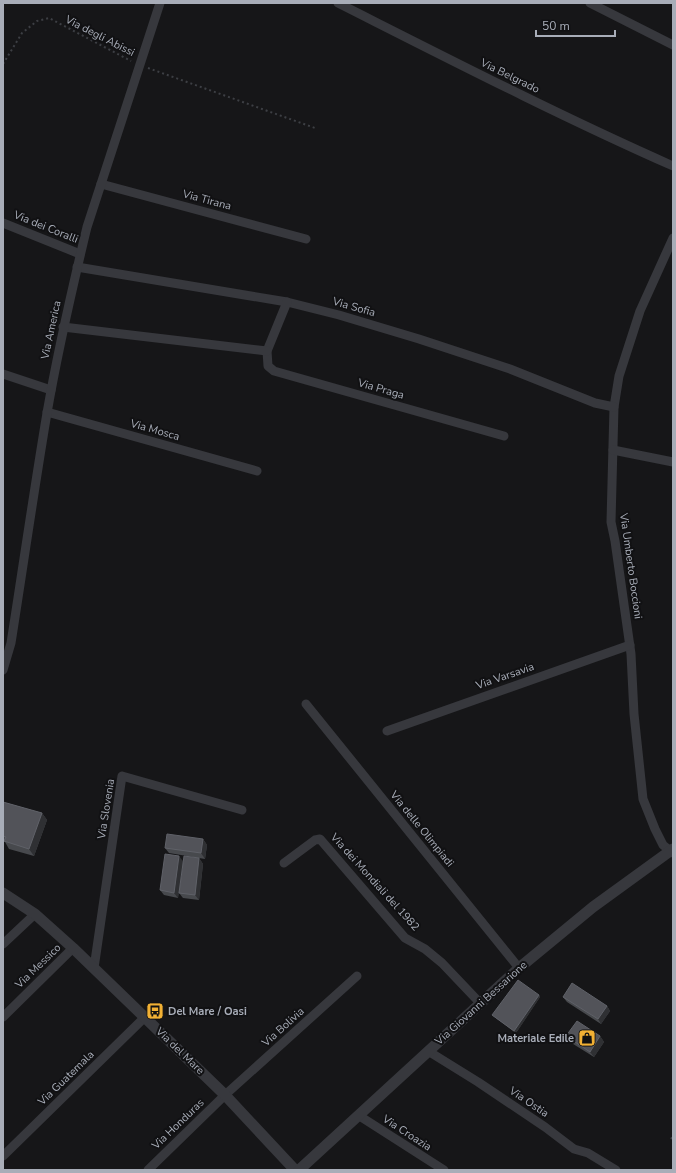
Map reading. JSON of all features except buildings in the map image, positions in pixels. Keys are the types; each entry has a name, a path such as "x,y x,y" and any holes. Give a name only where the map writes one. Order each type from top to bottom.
{"street":[{"name":"Via Belgrado","path":"338,3 618,142 673,166"},
{"path":"590,3 673,45"},
{"name":"Via America","path":"3,670 11,643 51,390 77,266 87,227 140,65 157,4"},
{"name":"Via Tirana","path":"101,184 306,239"},
{"name":"Via dei Coralli","path":"3,223 80,254"},
{"name":"Via Umberto Boccioni","path":"672,851 663,845 643,799 634,714 630,645 611,522 614,407 620,376 640,311 673,238"},
{"name":"Via Sofia","path":"77,266 287,302 339,315 419,338 510,370 595,403 614,407"},
{"path":"63,327 267,351 287,302"},
{"name":"Via Praga","path":"267,351 268,366 274,371 504,436"},
{"path":"3,374 51,390"},
{"name":"Via Mosca","path":"47,412 257,471"},
{"path":"613,450 673,462"},
{"name":"Via Varsavia","path":"387,731 630,645"},
{"name":"Via delle Olimpiadi","path":"306,704 519,968"},
{"name":"Via Slovenia","path":"94,968 122,776 242,810"},
{"name":"Via dei Mondiali del 1982","path":"284,863 315,840 320,839 405,938 424,949 442,963 480,1004"},
{"name":"Via Giovanni Bessarione","path":"299,1170 519,968 593,907 672,851"},
{"name":"Via del Mare","path":"3,893 35,914 73,948 225,1095 295,1170"},
{"path":"3,944 35,914"},
{"name":"Via Messico","path":"3,1017 73,948"},
{"name":"Via Bolivia","path":"225,1095 357,976"},
{"name":"Via Guatemala","path":"3,1156 145,1017"},
{"name":"Via Ostia","path":"428,1051 490,1090 545,1127 574,1149 588,1152 616,1170"},
{"name":"Via Honduras","path":"148,1170 225,1095"},
{"name":"Via Croazia","path":"358,1115 444,1170"}],"path":[{"name":"Via degli Abissi","path":"3,64 22,33 37,21 49,18 140,65 315,128"}],"place":[{"name":"Del Mare / Oasi","path":"155,1011"},
{"name":"Materiale Edile","path":"587,1038"}]}
